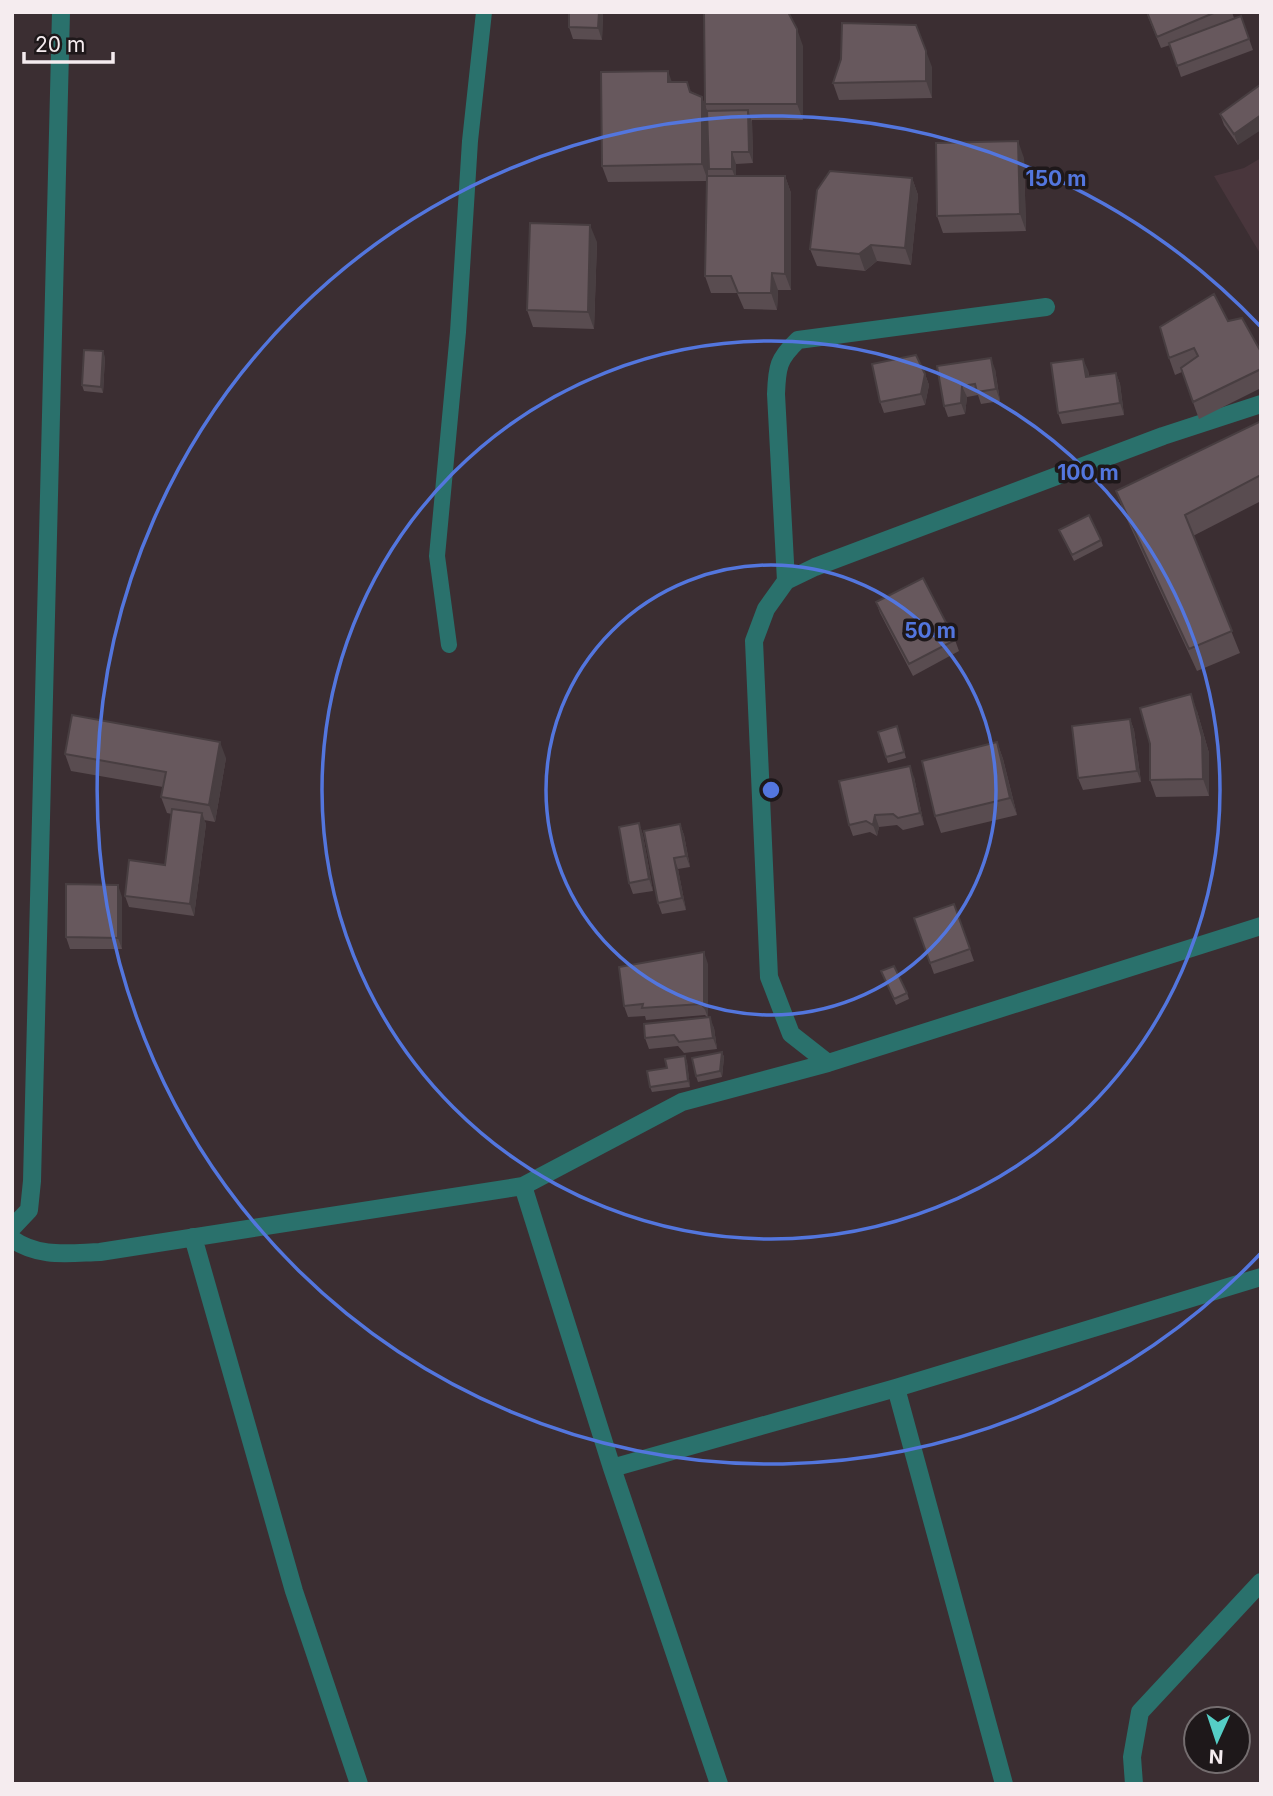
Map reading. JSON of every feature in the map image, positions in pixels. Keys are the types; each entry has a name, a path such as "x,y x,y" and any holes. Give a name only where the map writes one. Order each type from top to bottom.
{"street":[{"path":"12,1228 29,1210 32,1181 61,12"},
{"path":"786,581 776,394 777,367 786,352 798,340 1046,307"},
{"path":"828,1063 791,1034 769,977 754,641 766,609 786,581 815,567 1150,440 1261,404"},
{"path":"12,1238 26,1248 51,1254 100,1252 523,1186 682,1101 828,1063 1261,926"},
{"path":"523,1186 611,1468 719,1784"},
{"path":"193,1237 294,1591 359,1784"},
{"path":"611,1468 896,1388 1261,1278"},
{"path":"896,1388 1004,1784"},
{"path":"1134,1784 1132,1757 1140,1712 1261,1582"}],"lane":[{"path":"449,645 437,556 458,332 470,141 484,12"}],"shaded area":[{"path":"1261,158 1261,255 1214,176 1244,168"}],"building":[{"path":"569,12 599,12 598,28 569,27"},
{"path":"704,12 788,12 797,29 797,104 705,104"},
{"path":"1147,12 1216,12 1157,37"},
{"path":"1241,16 1249,39 1177,66 1169,43"},
{"path":"842,23 916,25 926,51 926,81 833,83 841,59"},
{"path":"668,71 668,82 687,82 690,92 702,97 702,164 602,166 601,72"},
{"path":"1260,85 1261,115 1234,134 1220,114"},
{"path":"748,110 749,152 732,152 732,169 709,169 707,111"},
{"path":"1018,141 1020,214 937,216 936,143"},
{"path":"830,171 912,178 905,248 871,245 859,254 810,249 817,190"},
{"path":"707,176 785,176 785,274 772,273 771,293 738,293 731,276 705,276"},
{"path":"530,223 590,225 588,312 527,310"},
{"path":"1214,294 1228,321 1242,318 1261,352 1261,369 1193,402 1181,368 1198,356 1194,348 1169,358 1160,327"},
{"path":"84,350 103,351 101,387 82,385"},
{"path":"916,355 925,374 921,394 880,402 872,364"},
{"path":"991,358 996,389 977,392 975,384 962,386 961,403 944,406 937,366"},
{"path":"1083,359 1086,377 1116,373 1120,403 1058,413 1051,363"},
{"path":"1261,421 1261,475 1185,515 1232,631 1189,649 1116,491"},
{"path":"1089,515 1101,540 1072,555 1059,530"},
{"path":"923,578 955,640 909,664 876,602"},
{"path":"1191,694 1202,737 1203,779 1150,780 1150,744 1140,708"},
{"path":"72,715 220,742 209,805 161,797 166,772 65,754"},
{"path":"1130,719 1137,771 1078,778 1072,726"},
{"path":"897,726 904,752 886,757 878,732"},
{"path":"997,742 1010,798 935,816 922,761"},
{"path":"910,766 920,813 898,818 893,814 875,815 873,825 866,821 849,825 839,781"},
{"path":"172,809 202,813 190,904 125,896 129,860 165,865"},
{"path":"639,823 649,879 629,883 619,827"},
{"path":"680,824 686,856 674,858 682,898 658,903 644,831"},
{"path":"66,884 118,885 118,938 66,937"},
{"path":"954,904 970,949 930,963 914,918"},
{"path":"704,952 704,1007 701,1004 642,1008 643,1004 624,1006 619,967"},
{"path":"894,966 907,993 894,999 881,971"},
{"path":"710,1017 713,1038 679,1042 674,1035 645,1038 644,1024"},
{"path":"722,1052 720,1071 696,1076 692,1058"},
{"path":"685,1056 688,1081 650,1087 647,1071 667,1068 665,1059"}]}
